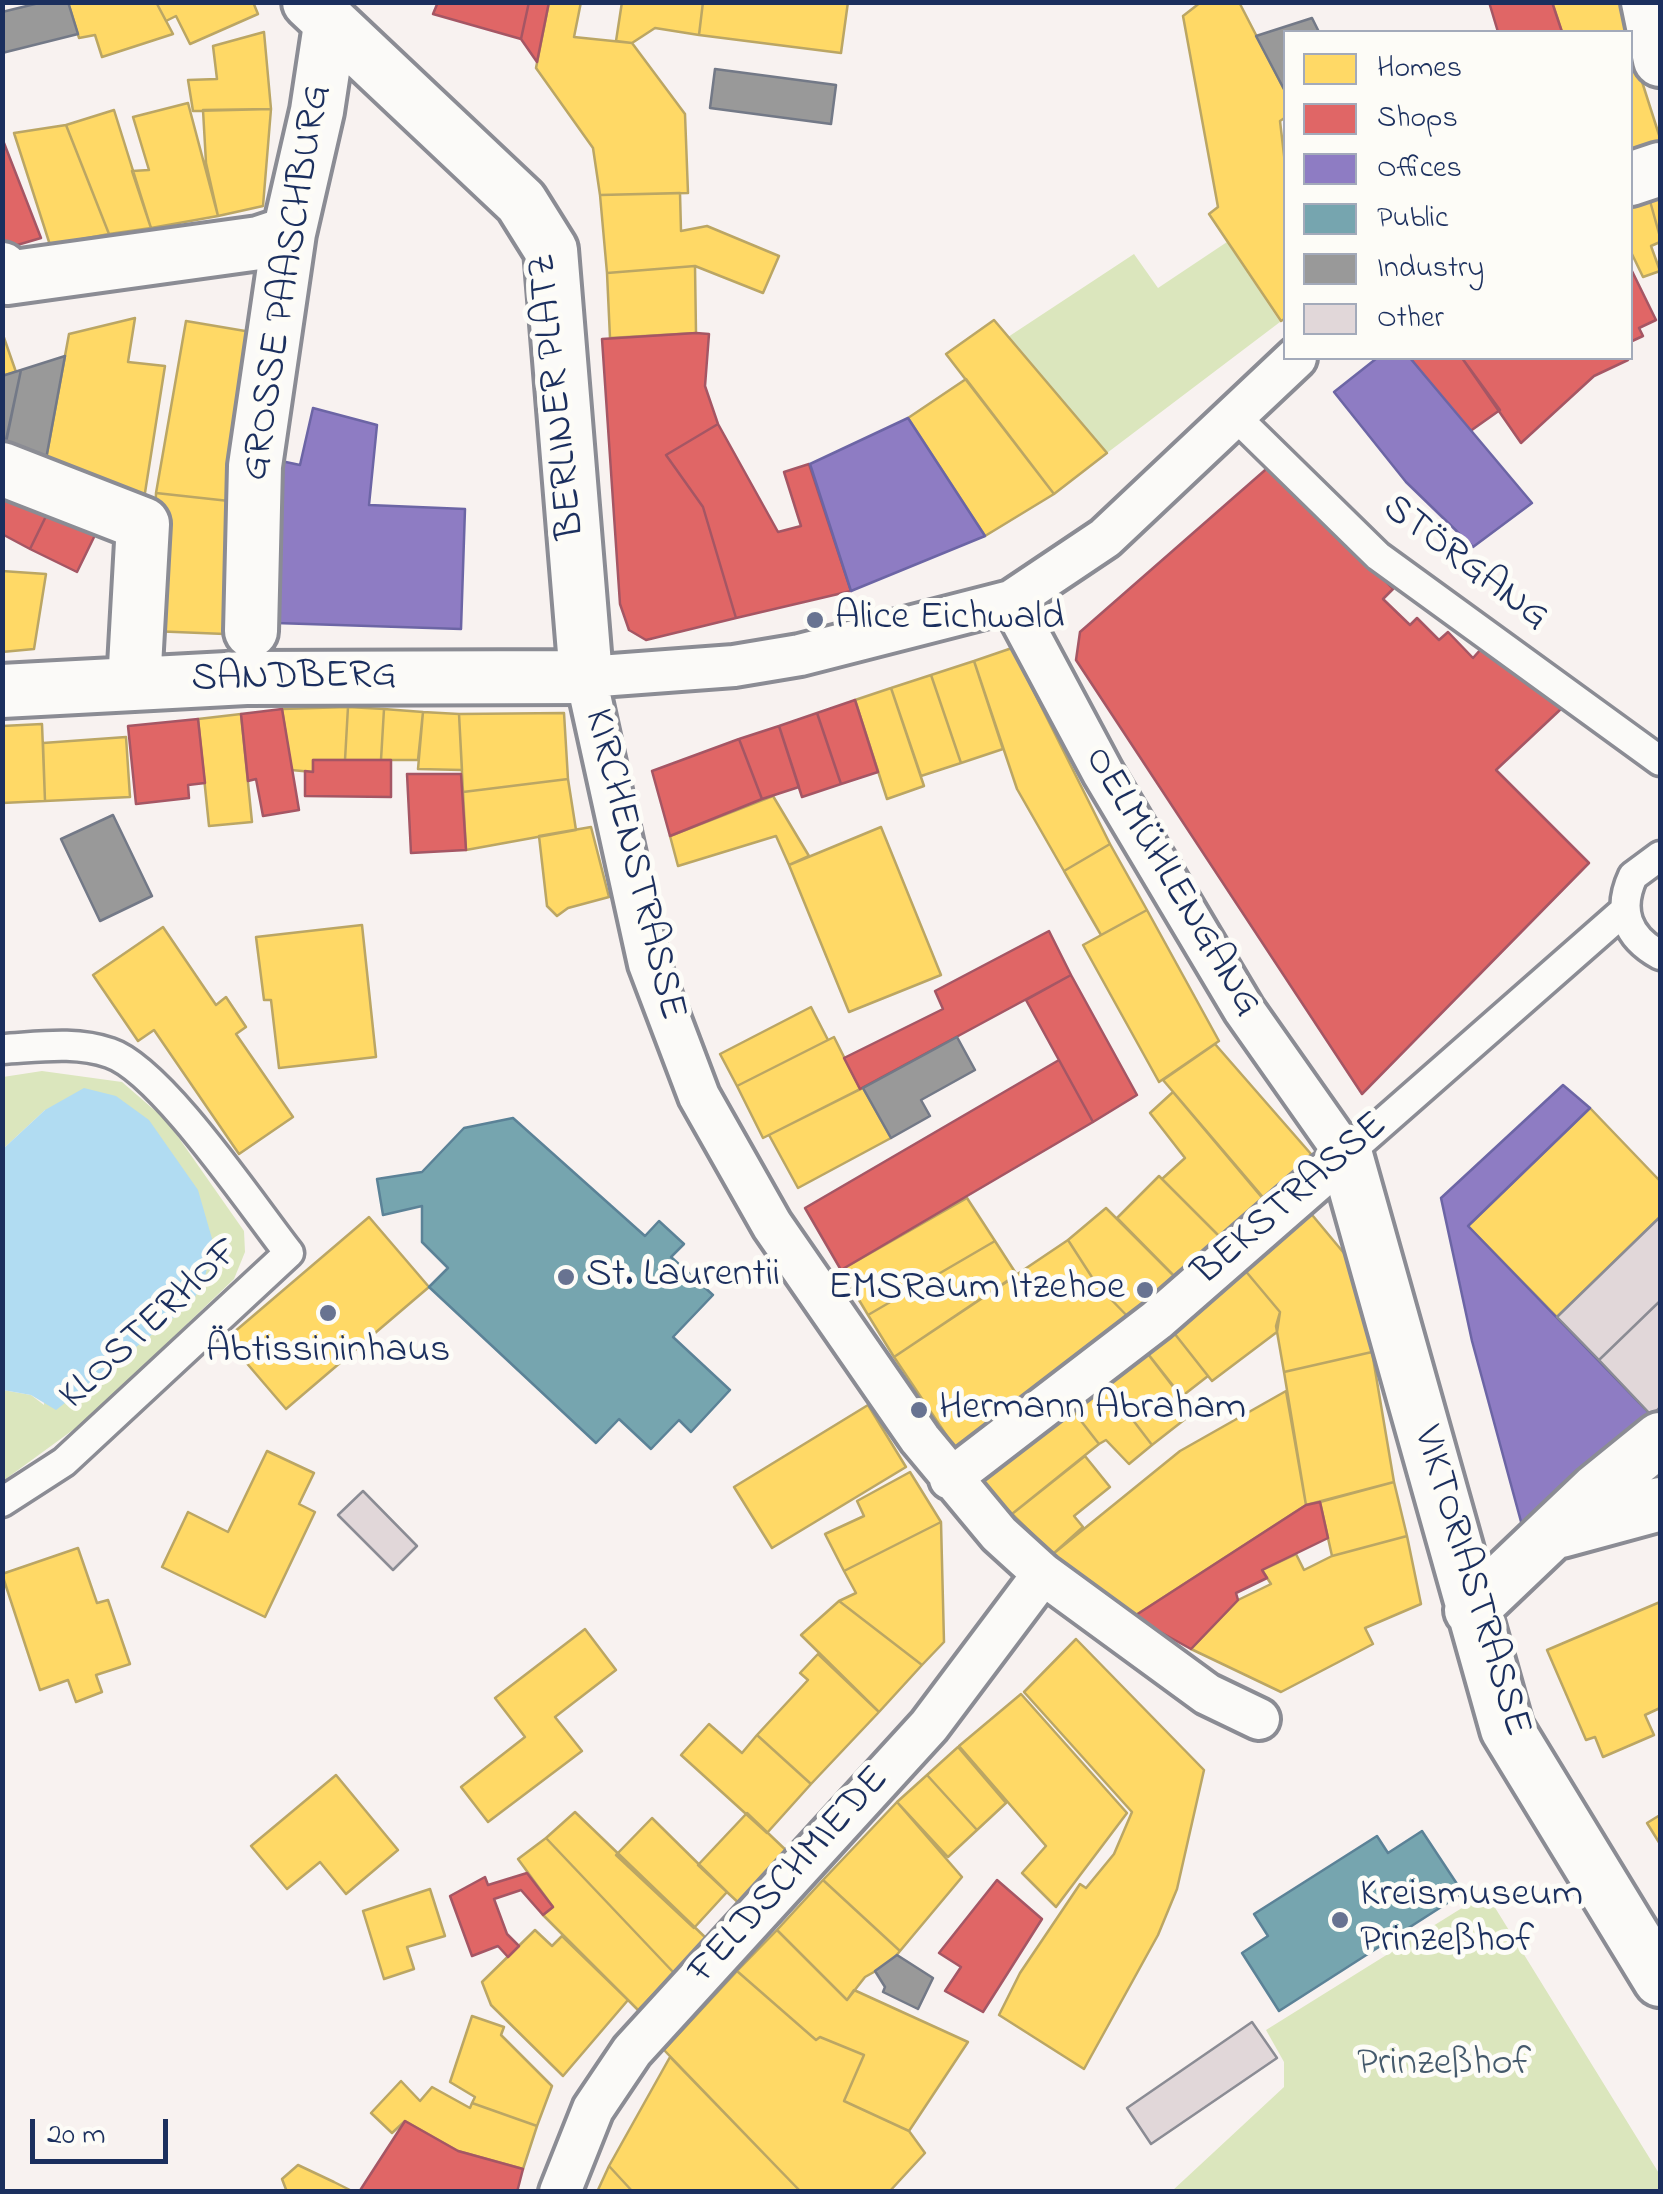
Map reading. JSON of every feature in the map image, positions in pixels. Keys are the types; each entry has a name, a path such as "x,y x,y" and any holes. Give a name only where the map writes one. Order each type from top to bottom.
{"street":[{"path":"1648,2 1660,60"},
{"name":"GROSSE PAASCHBURG","path":"250,631 255,466 289,232 318,111 329,10"},
{"name":"BERLINER PLATZ","path":"329,10 521,202 551,250 586,677"},
{"path":"1633,178 1660,169"},
{"path":"5,274 260,243 289,232"},
{"path":"586,677 734,666 800,655 1011,600 1105,538 1294,360"},
{"path":"2,470 144,524 134,684"},
{"name":"OELMÜHLENGANG","path":"1011,600 1103,773 1244,1010 1346,1155"},
{"name":"SANDBERG","path":"2,691 246,678 586,677"},
{"name":"KIRCHENSTRASSE","path":"586,677 649,964 699,1096 772,1225 950,1479 999,1534 1044,1574 1207,1694 1259,1719"},
{"name":"BEKSTRASSE","path":"950,1479 1156,1320 1346,1155"},
{"name":"VIKTORIASTRASSE","path":"1346,1155 1507,1730 1660,1980"},
{"path":"1471,1610 1660,1439"},
{"path":"1554,1532 1660,1504"},
{"name":"FELDSCHMIEDE","path":"560,2192 593,2109 632,2051 929,1726 1044,1574"}],"lane":[{"name":"STÖRGANG","path":"1234,415 1378,556 1660,761"},
{"name":"BEKSTRASSE","path":"1346,1155 1624,912 1633,876 1660,856"},
{"path":"1624,912 1632,933 1660,954"},
{"name":"KLOSTERHOF","path":"2,1049 87,1046 115,1054 148,1076 289,1252 64,1462 2,1502"}],"green space":[{"path":"1227,242 1280,322 1107,453 1008,337 1134,254 1158,288"},
{"path":"42,1071 122,1082 167,1121 244,1231 245,1252 234,1279 88,1419 3,1481 3,1390 31,1395 44,1405 45,1110 3,1149 3,1077"},
{"name":"Prinzeßhof","path":"1486,1893 1660,2175 1660,2191 1172,2191 1284,2087 1284,2062 1266,2030"}],"water":[{"path":"84,1088 116,1096 149,1120 198,1190 213,1242 205,1277 192,1303 56,1410 31,1395 3,1390 3,1149 45,1110"}],"building: Homes":[{"path":"68,2 156,2 173,34 102,57 95,35 79,38"},
{"path":"156,2 253,2 258,14 190,44 176,16 166,21"},
{"path":"549,2 581,2 574,37 632,43 685,114 688,193 600,195 593,148 536,68"},
{"path":"622,2 703,2 699,35 655,28 632,43 616,41"},
{"path":"703,2 848,2 841,53 699,35"},
{"path":"1201,2 1239,2 1283,87 1281,321 1209,214 1218,207 1183,16"},
{"path":"1552,2 1623,2 1629,30 1561,30"},
{"path":"264,32 271,109 193,111 188,80 217,79 213,46"},
{"path":"1633,53 1660,138 1660,143 1633,151"},
{"path":"188,103 218,216 151,228 132,171 149,170 133,117"},
{"path":"271,109 263,206 218,216 206,163 203,110"},
{"path":"114,110 151,228 109,234 66,125"},
{"path":"66,125 109,234 50,245 14,133"},
{"path":"680,193 681,231 707,226 779,256 763,293 695,266 607,273 600,195"},
{"path":"1660,198 1660,237 1650,201"},
{"path":"1650,201 1660,237 1660,242 1651,246 1660,271 1643,277 1633,256 1633,207"},
{"path":"695,266 696,333 610,338 607,273"},
{"path":"135,318 128,362 165,366 144,499 44,470 69,334"},
{"path":"994,320 1107,453 1054,494 946,354"},
{"path":"186,321 257,333 229,501 156,493"},
{"path":"2,332 16,372 2,376"},
{"path":"966,379 1054,494 985,536 908,418"},
{"path":"156,493 229,501 225,634 151,631"},
{"path":"2,571 46,574 34,649 2,652"},
{"path":"1012,648 1110,844 1064,871 1017,789 974,661"},
{"path":"974,661 1003,749 961,763 931,675"},
{"path":"931,675 961,763 921,776 891,688"},
{"path":"891,688 924,786 887,799 855,700"},
{"path":"348,707 384,709 381,760 345,760"},
{"path":"348,707 345,760 313,760 313,772 291,770 282,709"},
{"path":"384,709 423,712 418,760 381,760"},
{"path":"423,712 459,714 462,770 418,769"},
{"path":"564,713 568,779 463,792 459,714"},
{"path":"241,714 252,822 209,826 198,719"},
{"path":"42,724 45,801 2,803 2,726"},
{"path":"126,737 130,797 45,801 43,743"},
{"path":"568,779 576,830 466,850 463,792"},
{"path":"773,796 809,856 789,865 776,836 678,866 670,836"},
{"path":"591,827 609,897 568,908 557,916 547,906 539,836"},
{"path":"881,827 941,975 849,1012 789,865"},
{"path":"1110,844 1147,910 1101,935 1064,871"},
{"path":"1147,910 1219,1041 1159,1082 1083,945"},
{"path":"362,925 376,1057 279,1068 271,1000 264,1000 256,937"},
{"path":"163,927 216,1005 226,997 246,1027 236,1034 293,1117 239,1154 154,1030 138,1041 93,975"},
{"path":"811,1007 828,1040 737,1086 720,1054"},
{"path":"834,1037 860,1089 763,1138 737,1086"},
{"path":"1215,1044 1311,1154 1267,1202 1163,1080"},
{"path":"863,1088 891,1138 798,1188 769,1135"},
{"path":"1173,1092 1264,1200 1224,1241 1162,1179 1185,1158 1150,1113"},
{"path":"1590,1108 1660,1181 1660,1217 1557,1317 1468,1226"},
{"path":"1159,1176 1224,1241 1181,1283 1117,1218"},
{"path":"967,1198 995,1241 868,1315 841,1270"},
{"path":"1303,1204 1358,1270 1372,1352 1284,1372 1276,1326 1280,1312 1238,1262"},
{"path":"1106,1208 1181,1283 1135,1324 1097,1285 1068,1240"},
{"name":"Äbtissininhaus","path":"369,1217 429,1287 286,1409 226,1339"},
{"path":"1068,1240 1097,1285 1135,1324 959,1454 894,1357"},
{"path":"995,1241 1017,1275 894,1357 868,1315"},
{"path":"1238,1262 1280,1312 1277,1332 1212,1381 1167,1324"},
{"path":"1167,1324 1208,1376 1181,1397 1141,1345"},
{"path":"1141,1345 1186,1402 1190,1399 1198,1409 1152,1445 1100,1377"},
{"path":"1372,1352 1394,1482 1306,1505 1284,1372"},
{"path":"1100,1377 1152,1445 1129,1464 1106,1440 1099,1444 1067,1403"},
{"path":"1286,1391 1306,1505 1133,1617 1053,1554 1180,1451"},
{"path":"1067,1403 1099,1444 1012,1514 974,1477"},
{"path":"868,1405 906,1467 772,1548 734,1487"},
{"path":"267,1451 314,1473 299,1504 315,1512 265,1617 162,1567 188,1512 228,1532"},
{"path":"1085,1456 1110,1487 1074,1516 1083,1527 1053,1554 1012,1514"},
{"path":"910,1472 941,1522 844,1571 825,1534 864,1516 857,1501"},
{"path":"1394,1482 1407,1536 1332,1556 1320,1502"},
{"path":"941,1522 944,1642 922,1665 839,1601 856,1593 844,1571"},
{"path":"1407,1536 1421,1604 1365,1628 1373,1644 1281,1692 1191,1649 1238,1600 1271,1584 1262,1570 1296,1554 1304,1570 1332,1556"},
{"path":"78,1548 97,1603 108,1600 130,1664 96,1675 102,1692 76,1702 68,1680 40,1690 2,1574"},
{"path":"839,1601 922,1665 879,1712 801,1635"},
{"path":"1660,1602 1660,1708 1645,1715 1654,1735 1603,1757 1595,1737 1586,1740 1547,1650"},
{"path":"585,1629 616,1670 555,1717 582,1751 488,1822 461,1787 525,1737 495,1698"},
{"path":"1076,1639 1204,1770 1177,1889 1158,1935 1084,2069 999,2015 1020,1973 1080,1884 1086,1888 1114,1854 1132,1812 1024,1692"},
{"path":"818,1654 879,1712 811,1784 757,1735 808,1680 800,1673"},
{"path":"1021,1694 1127,1813 1056,1907 1022,1873 1046,1846 959,1746"},
{"path":"709,1724 742,1753 757,1735 811,1784 767,1833 681,1755"},
{"path":"958,1747 1006,1803 977,1830 927,1775"},
{"path":"336,1775 398,1850 346,1894 320,1862 287,1889 251,1846"},
{"path":"927,1775 977,1830 948,1857 897,1802"},
{"path":"897,1802 962,1877 900,1951 823,1880"},
{"path":"575,1812 708,1940 674,1973 546,1838"},
{"path":"747,1813 791,1855 743,1907 698,1865"},
{"path":"1660,1815 1660,1844 1647,1823"},
{"path":"652,1818 727,1892 694,1928 616,1855"},
{"path":"546,1838 674,1973 638,2010 543,1915 553,1907 518,1859"},
{"path":"823,1880 900,1951 890,1963 865,1977 847,2000 777,1930"},
{"path":"430,1889 445,1936 407,1947 414,1969 384,1979 363,1911"},
{"path":"535,1930 552,1946 562,1936 628,2000 563,2076 491,2005 482,1982"},
{"path":"777,1930 847,2000 854,1990 968,2042 909,2131 844,2101 864,2055 820,2037 816,2040 737,1971"},
{"path":"737,1971 816,2040 820,2037 864,2055 844,2101 909,2131 925,2153 889,2192 801,2192 664,2050"},
{"path":"472,2016 504,2027 501,2035 552,2086 537,2126 472,2103 475,2097 450,2082"},
{"path":"670,2057 801,2192 633,2192 609,2166"},
{"path":"401,2081 420,2101 432,2087 470,2108 472,2103 537,2126 523,2169 458,2151 405,2121 392,2133 371,2113"},
{"path":"298,2165 354,2192 287,2192 282,2179"},
{"path":"609,2166 633,2192 597,2192"}],"building: Shops":[{"path":"438,2 529,2 521,39 433,14"},
{"path":"529,2 549,2 537,62 521,39"},
{"path":"1489,2 1552,2 1561,30 1497,30"},
{"path":"4,143 41,238 7,248 2,240"},
{"path":"1633,273 1656,320 1639,328 1643,336 1633,341"},
{"path":"709,334 705,386 718,424 666,455 703,507 736,618 646,640 629,630 620,604 602,339"},
{"path":"1412,360 1463,360 1500,410 1469,432"},
{"path":"1463,360 1628,360 1594,376 1521,443"},
{"path":"718,424 778,532 801,526 784,472 809,464 851,591 736,618 703,507 666,455"},
{"path":"1272,464 1393,589 1383,599 1410,625 1417,618 1439,640 1448,632 1473,658 1481,649 1562,708 1496,770 1589,863 1362,1094 1076,660 1080,632"},
{"path":"2,488 50,508 30,549 2,534"},
{"path":"50,508 97,531 77,572 30,549"},
{"path":"855,700 878,772 841,784 817,713"},
{"path":"282,709 299,810 263,816 256,779 248,781 241,714"},
{"path":"817,713 841,784 802,797 779,726"},
{"path":"198,719 205,783 188,785 189,798 136,804 128,726"},
{"path":"779,726 799,787 762,799 739,739"},
{"path":"739,739 762,799 670,836 652,771"},
{"path":"313,760 391,760 391,797 305,796 305,771 313,772"},
{"path":"407,774 461,774 466,850 411,853"},
{"path":"1049,931 1071,975 860,1089 844,1058 943,1009 935,991"},
{"path":"1071,975 1137,1095 1093,1122 1026,1000"},
{"path":"1059,1060 1093,1122 841,1270 805,1208"},
{"path":"1320,1502 1328,1538 1262,1570 1267,1578 1236,1593 1238,1600 1191,1649 1133,1617 1306,1505"},
{"path":"527,1873 553,1907 543,1915 521,1890 494,1899 507,1934 519,1946 508,1957 498,1946 472,1956 450,1896 485,1877 488,1885"},
{"path":"997,1880 1042,1919 983,2012 945,1991 961,1967 939,1953"},
{"path":"405,2121 458,2151 523,2169 517,2192 359,2192"}],"building: Offices":[{"path":"1374,360 1412,360 1532,503 1473,547 1406,482 1334,392"},
{"path":"313,408 377,425 369,505 465,509 461,629 276,623 281,461 300,465"},
{"path":"908,418 985,536 851,591 810,464"},
{"path":"1563,1085 1590,1108 1468,1226 1652,1416 1523,1529 1472,1341 1441,1198"}],"building: Public":[{"name":"St. Laurentii","path":"513,1118 645,1236 659,1221 684,1244 671,1257 713,1295 673,1337 730,1390 691,1432 679,1420 651,1449 619,1419 596,1443 429,1287 448,1268 422,1242 422,1206 383,1215 377,1179 422,1172 464,1128"},
{"name":"Kreismuseum Prinzeßhof","path":"1422,1831 1463,1893 1279,2011 1242,1953 1268,1936 1254,1914 1377,1836 1388,1853"}],"building: Industry":[{"path":"43,2 68,2 78,34 2,53 2,12"},
{"path":"1312,18 1318,30 1283,30 1283,87 1256,36"},
{"path":"715,69 836,85 831,124 710,108"},
{"path":"65,356 44,470 4,452 21,370"},
{"path":"21,370 6,440 2,439 2,376"},
{"path":"113,815 152,896 100,921 61,839"},
{"path":"957,1037 975,1070 921,1100 930,1116 891,1138 863,1088"},
{"path":"897,1955 933,1978 918,2009 883,1992 885,1987 875,1971"}],"building: Other":[{"path":"1660,1217 1660,1301 1599,1360 1557,1317"},
{"path":"1660,1301 1660,1407 1652,1416 1599,1360"},
{"path":"363,1491 417,1546 393,1570 338,1515"},
{"path":"1252,2022 1277,2058 1151,2144 1127,2108"}],"place":[{"name":"Alice Eichwald","path":"815,620"},
{"name":"St. Laurentii","path":"566,1277"},
{"name":"EMSRaum Itzehoe","path":"1145,1290"},
{"name":"Äbtissininhaus","path":"328,1313"},
{"name":"Hermann Abraham","path":"919,1410"},
{"name":"Kreismuseum Prinzeßhof","path":"1340,1920"}]}
